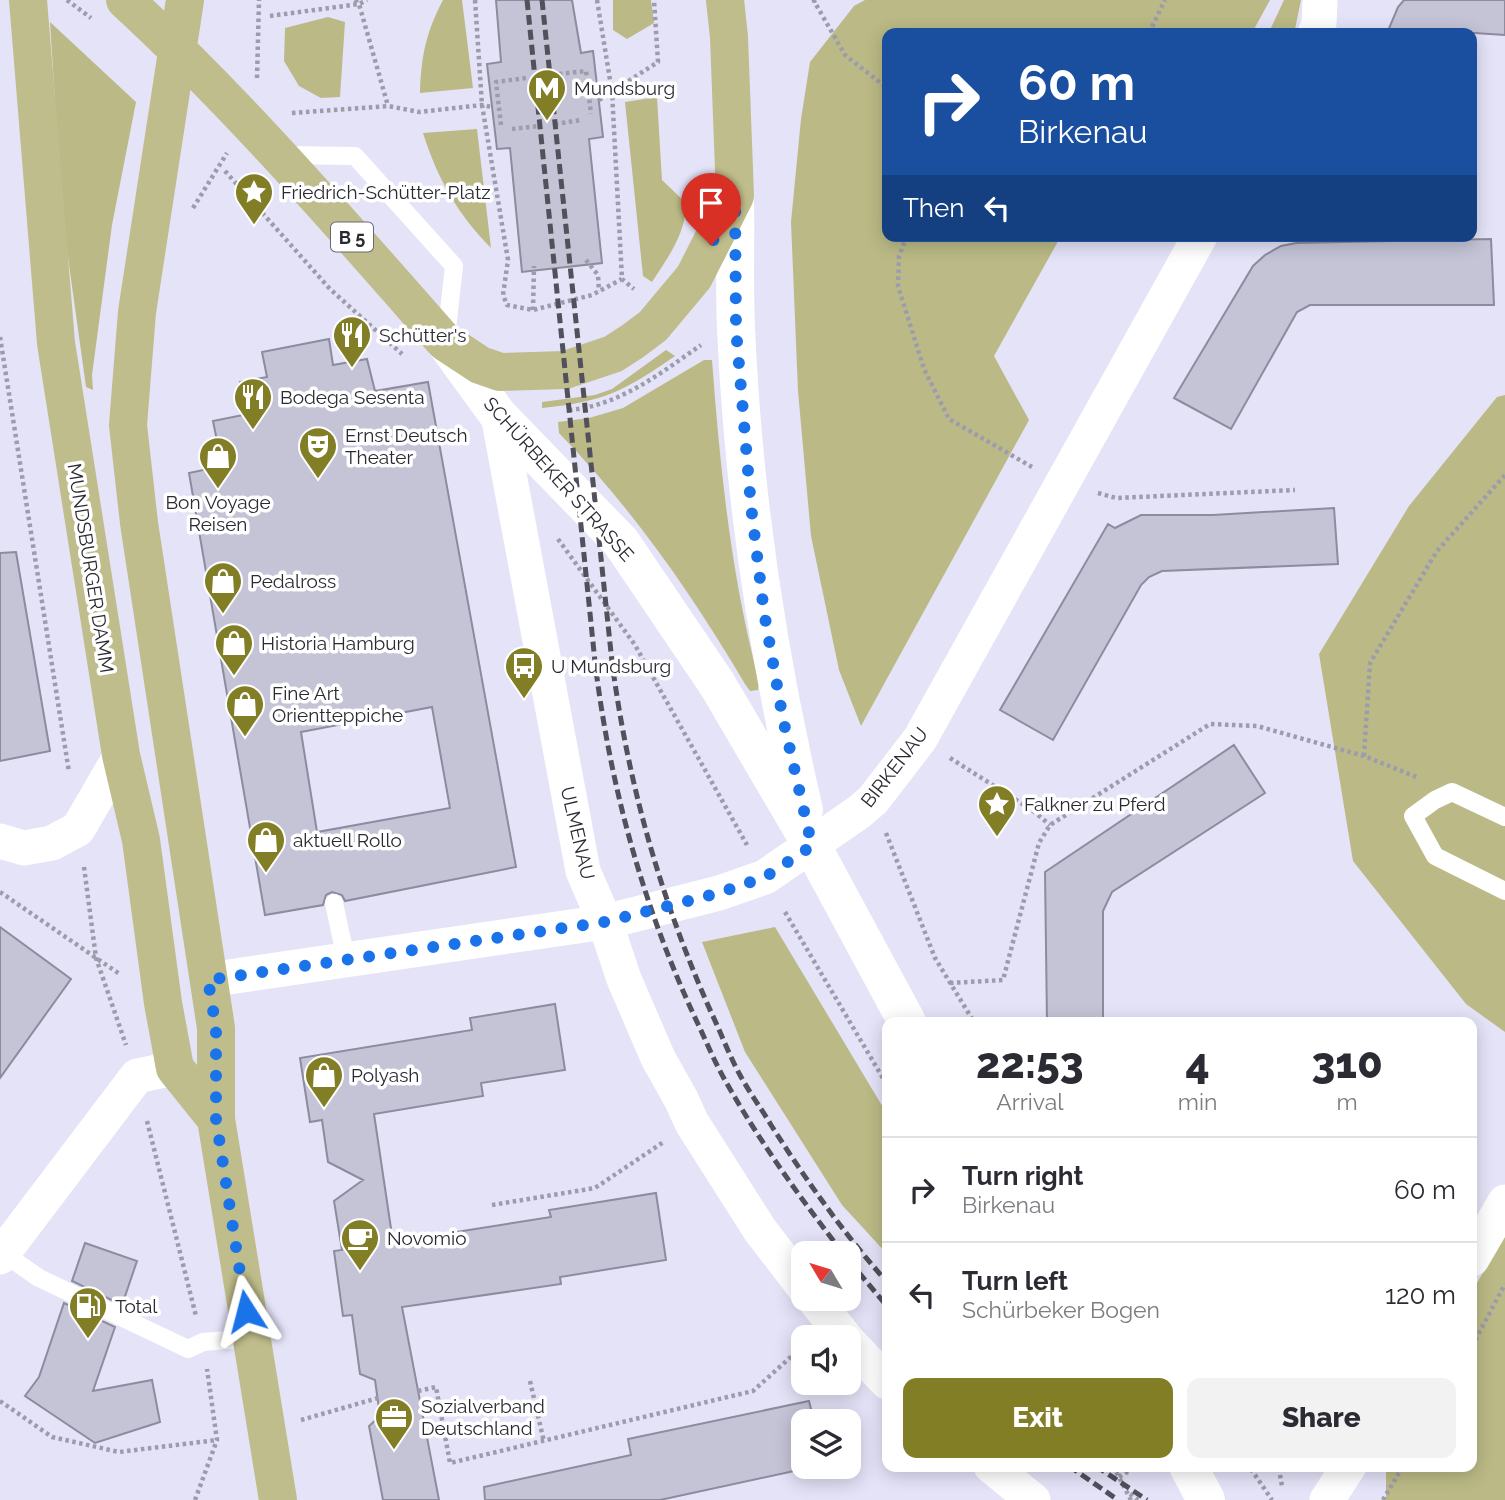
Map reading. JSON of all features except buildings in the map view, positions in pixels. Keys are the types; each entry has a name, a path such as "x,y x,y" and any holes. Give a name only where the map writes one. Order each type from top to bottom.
{"main road":[{"name":"MUNDSBURGER DAMM","path":"28,0 56,343 121,755 141,840 163,1003 176,1068 216,1119"},
{"name":"SCHÜRBEKER STRASSE","path":"125,0 178,49 261,137 446,342 498,415 621,542 717,684 812,846 904,1017"},
{"name":"MUNDSBURGER DAMM","path":"185,0 137,312 128,425 139,523 216,1028 216,1119 278,1500"},
{"name":"B 5","path":"446,342 480,365 500,372 565,370 613,354 653,326 694,278 735,196 727,18 755,0"},
{"path":"735,196 736,329 751,506 764,612 780,705 812,846"},
{"path":"1191,1472 1206,1500"}],"street":[{"path":"1317,28 1320,0"},
{"name":"BIRKENAU","path":"208,980 605,922 719,893 765,877 812,846 873,800 920,738 1197,242"},
{"name":"ULMENAU","path":"498,415 583,871 605,922 624,979 658,1058 692,1123 760,1230 791,1270"},
{"path":"0,841 24,848 52,843 78,830 121,755"},
{"path":"1,1255 137,1076 176,1068"},
{"path":"1477,1250 1505,1202"},
{"path":"824,1311 835,1325"},
{"path":"861,1355 882,1377"},
{"path":"998,1472 1033,1500"},
{"path":"1327,1500 1345,1472"}],"lane":[{"path":"261,137 355,156 454,266 446,342"},
{"path":"1505,817 1452,792 1413,816 1435,856 1505,891"},
{"path":"334,903 346,959"},
{"path":"1,1255 39,1278 188,1349 203,1342 251,1338"}],"path":[{"path":"258,0 257,87 261,137"},
{"path":"270,16 367,0"},
{"path":"475,0 482,105 508,260 503,295 507,305 533,310 592,296 622,279"},
{"path":"597,0 612,92 622,279 640,294"},
{"path":"598,100 658,62 654,0"},
{"path":"816,0 814,1 845,55 882,84"},
{"path":"1151,28 1165,0"},
{"path":"357,2 388,106"},
{"path":"559,74 586,71 591,114"},
{"path":"501,125 496,82 526,78"},
{"path":"188,215 261,137 276,114 388,106 419,112 482,105 492,107"},
{"path":"545,109 546,119"},
{"path":"555,124 581,120"},
{"path":"512,129 539,125"},
{"path":"225,171 330,289 405,358"},
{"path":"905,242 899,256 898,285 924,369 950,419 1061,483 1116,498 1296,489"},
{"path":"586,260 598,275 599,291"},
{"path":"533,310 534,266"},
{"path":"0,337 70,775"},
{"path":"1364,756 1370,663 1437,551 1505,475"},
{"path":"557,538 635,645 747,845"},
{"path":"950,983 1003,980 1039,843 1050,825 1210,724 1256,726 1364,756 1452,792"},
{"path":"920,738 1032,810 1050,825"},
{"path":"873,800 934,958 971,1017"},
{"path":"78,830 96,958 137,1076 151,1142 203,1342 217,1440 195,1500"},
{"path":"0,892 163,1003"},
{"path":"785,912 882,1077"},
{"path":"492,1205 595,1188 692,1123"},
{"path":"1477,1337 1505,1284"},
{"path":"418,1391 436,1387 450,1463 753,1391 791,1357"},
{"path":"530,1381 544,1441"},
{"path":"266,1430 378,1398"},
{"path":"0,1401 52,1437 119,1452 217,1440"},
{"path":"1116,1472 1131,1500"},
{"path":"1119,1477 1127,1472"},
{"path":"1252,1472 1272,1500"},
{"path":"1280,1472 1282,1486"},
{"path":"1383,1500 1399,1472"},
{"path":"1129,1493 1138,1500"}],"shaded area":[{"path":"443,0 462,0 473,88 420,93 426,45 432,23"},
{"path":"613,0 651,0 654,23 627,39 613,30"},
{"path":"865,0 1270,0 1255,28 882,28 882,242 1058,242 994,356 1029,420 861,726 839,670 811,536 798,391 791,222 801,119 810,62 854,6"},
{"path":"1284,0 1301,0 1295,28 1271,28"},
{"path":"328,17 345,22 340,97 321,98 299,86 284,61 285,28"},
{"path":"50,22 136,102 112,225 92,375 93,390 86,387 62,214"},
{"path":"657,97 662,180 686,203 679,235 652,282 643,276 625,102"},
{"path":"477,129 491,248 458,209 435,166 423,133"},
{"path":"666,350 675,356 613,393 581,402 542,408 542,402 595,395 612,389"},
{"path":"704,360 712,360 728,522 741,602 759,681 758,690 750,691 660,553 611,491 559,433 558,422 589,418 623,408"},
{"path":"1505,395 1505,1032 1466,1004 1353,861 1319,654 1409,506 1497,397"},
{"path":"775,927 882,1106 882,1249 842,1205 745,1052 702,942"},
{"path":"1505,1233 1505,1500 1386,1500 1386,1472 1477,1472 1477,1283"}],"railway":[{"path":"527,0 595,662 620,801 661,937 718,1068 767,1148 834,1241"},
{"path":"542,0 612,662 637,797 677,927 693,970 740,1075 812,1186 882,1276"},
{"path":"861,1275 882,1300"},
{"path":"1078,1472 1118,1500"},
{"path":"1105,1472 1147,1500"}],"place":[{"name":"Mundsburg","path":"547,122"},
{"name":"Friedrich-Schütter-Platz","path":"254,226"},
{"name":"Schütter's","path":"352,369"},
{"name":"Bodega Sesenta","path":"253,431"},
{"name":"Ernst Deutsch Theater","path":"318,480"},
{"name":"Bon Voyage Reisen","path":"218,490"},
{"name":"Pedalross","path":"223,615"},
{"name":"Historia Hamburg","path":"234,677"},
{"name":"U Mundsburg","path":"524,700"},
{"name":"Fine Art Orientteppiche","path":"245,738"},
{"name":"Falkner zu Pferd","path":"997,838"},
{"name":"aktuell Rollo","path":"266,874"},
{"name":"Polyash","path":"324,1109"},
{"name":"Novomio","path":"360,1272"},
{"name":"Total","path":"88,1340"},
{"name":"Sozialverband Deutschland","path":"394,1451"}],"route":[{"path":"246,1311 216,1119 216,1028 208,980 605,922 719,893 765,877 812,846 783,719 764,612 751,506 736,329 735,196 711,245"}]}
